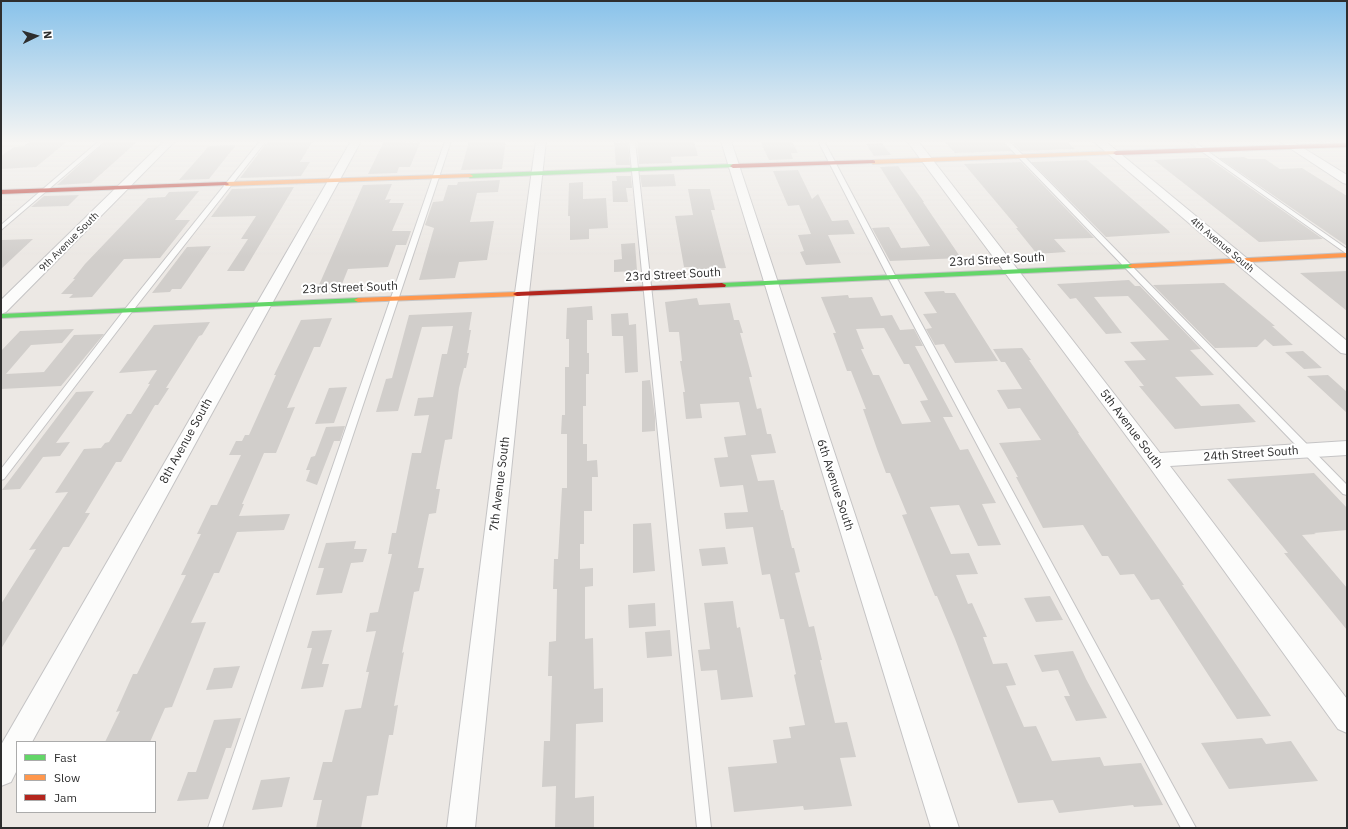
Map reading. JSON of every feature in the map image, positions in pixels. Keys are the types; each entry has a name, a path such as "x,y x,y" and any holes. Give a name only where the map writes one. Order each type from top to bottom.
{"street":[{"name":"9th Avenue South","path":"1,310 131,180"},
{"path":"1,192 367,180"},
{"name":"7th Avenue South","path":"461,828 522,293 537,180"},
{"name":"6th Avenue South","path":"738,180 945,828"},
{"name":"5th Avenue South","path":"942,180 1155,460 1347,720"},
{"name":"4th Avenue South","path":"1144,180 1347,349"},
{"name":"8th Avenue South","path":"18,741 333,181"},
{"name":"23rd Street South","path":"1,316 1012,272 1347,255"},
{"name":"24th Street South","path":"1155,460 1347,448"},
{"name":"8th Avenue South","path":"1,772 16,745"}],"lane":[{"path":"1,228 56,180"},
{"path":"1,476 128,310 232,180"},
{"path":"215,828 396,299 435,180"},
{"path":"637,180 704,828"},
{"path":"841,180 1190,828"},
{"path":"1043,180 1347,491"},
{"path":"1245,180 1347,252"}],"building":[{"path":"63,180 95,180 91,183 57,185"},
{"path":"500,180 498,192 477,193 470,222 494,221 487,260 459,262 455,278 419,280 434,228 425,225 433,202 443,201 448,185 457,185 458,182"},
{"path":"617,180 631,180 632,188 626,188 628,202 613,202 612,181 617,181"},
{"path":"641,180 675,180 676,186 642,187"},
{"path":"777,180 803,180 812,199 818,194 832,221 848,220 855,234 828,235 841,263 806,265 800,252 804,251 798,235 811,234 799,205 788,206"},
{"path":"888,180 908,180 961,258 890,261 872,228 889,227 901,248 930,246"},
{"path":"977,180 1038,180 1094,238 1054,239 1066,252 1037,254 1016,228 1018,228"},
{"path":"1049,180 1110,180 1170,233 1106,237"},
{"path":"1179,180 1239,180 1323,239 1259,242"},
{"path":"1251,180 1321,180 1347,196 1347,246"},
{"path":"583,182 583,199 606,198 608,228 589,229 589,239 570,240 570,216 568,216 569,183"},
{"path":"392,184 385,200 391,199 389,203 404,203 392,231 411,231 406,245 396,245 388,267 348,269 342,284 319,285 363,185"},
{"path":"294,187 244,271 227,271 248,239 241,239 256,216 211,217 232,189"},
{"path":"688,189 710,189 715,210 711,210 726,268 691,270 690,267 684,267 675,216 693,215"},
{"path":"199,191 175,220 190,220 160,258 124,259 92,297 69,298 73,294 61,294 75,279 73,279 85,264 148,198 165,197 169,192"},
{"path":"79,195 68,206 31,207 44,196"},
{"path":"33,239 1,269 1,240"},
{"path":"635,243 637,271 614,272 614,260 622,259 621,244"},
{"path":"211,246 181,289 172,289 170,292 152,293 187,247"},
{"path":"1347,271 1347,311 1300,273"},
{"path":"1129,280 1135,286 1140,286 1201,349 1190,350 1214,375 1175,377 1201,406 1239,404 1256,422 1175,429 1139,386 1144,386 1124,361 1146,360 1130,342 1169,340 1128,296 1094,297 1122,333 1106,334 1076,298 1070,299 1057,284"},
{"path":"1224,283 1275,326 1272,326 1293,345 1273,346 1265,339 1257,347 1215,348 1153,285"},
{"path":"944,291 945,293 955,293 998,361 955,363 944,344 935,345 926,329 932,328 923,314 937,313 924,292"},
{"path":"848,295 849,298 872,297 881,316 892,315 900,330 914,329 923,346 915,346 953,417 943,417 960,450 968,449 996,503 982,504 1001,545 978,546 959,505 930,507 951,554 969,553 978,574 956,575 968,604 972,603 987,637 983,637 993,664 1007,663 1016,685 1006,686 1024,727 1036,726 1052,761 1100,757 1104,766 1141,763 1163,805 1134,807 1133,805 1059,813 1053,800 1018,803 955,639 937,596 935,596 902,515 907,514 890,473 886,473 863,409 866,409 851,371 847,371 833,333 836,333 821,297","holes":["884,328 904,364 909,364 928,400 920,401 931,422 902,424 879,375 873,375 861,349 864,349 856,329"]},
{"path":"697,298 699,305 730,303 734,320 739,320 743,333 740,333 752,377 749,377 757,409 761,408 767,434 771,434 776,453 751,455 758,481 774,480 781,510 783,510 792,548 794,548 800,572 795,573 809,627 814,626 822,660 820,660 835,723 847,722 856,757 840,758 852,806 804,810 803,806 734,812 728,767 777,763 773,740 791,738 789,727 805,725 784,619 780,619 770,574 762,575 753,527 726,529 724,513 748,512 743,485 720,487 714,458 728,457 724,437 746,435 739,402 700,404 702,418 686,419 683,392 685,392 680,361 682,361 679,332 669,332 665,302"},
{"path":"592,306 593,320 587,320 587,353 589,353 589,374 586,374 586,406 583,406 583,444 587,444 587,461 597,460 598,477 592,477 592,511 584,511 584,544 580,544 580,569 593,568 593,586 585,587 585,639 593,638 594,689 603,688 603,722 576,724 575,798 594,796 594,828 555,828 556,786 542,787 544,741 550,741 552,676 548,676 549,642 556,641 557,589 553,589 554,559 558,559 562,488 567,488 567,434 561,434 562,415 565,415 565,367 569,367 569,339 566,339 567,308"},
{"path":"472,312 467,353 469,353 466,368 464,368 459,388 452,439 445,440 436,489 440,489 436,513 429,514 418,568 424,568 419,591 414,592 402,653 404,652 394,706 398,705 393,735 389,735 378,795 367,796 361,828 316,828 322,800 313,800 323,762 332,762 345,710 361,708 369,672 366,672 376,631 366,632 370,613 378,612 392,554 388,554 392,533 396,533 412,453 421,453 429,415 414,416 418,398 433,397 442,354 447,354 453,326 422,327 398,411 376,412 386,379 392,378 409,315"},
{"path":"628,313 629,325 636,324 638,372 625,373 623,336 612,336 611,314"},
{"path":"332,318 320,347 314,347 287,408 295,407 276,453 264,453 242,504 244,504 239,516 290,514 284,530 237,532 219,573 214,573 191,623 206,622 172,707 165,708 150,741 105,741 120,711 116,712 133,674 137,674 186,575 181,575 201,534 197,534 211,505 217,505 241,455 229,455 236,441 242,441 245,435 249,435 276,375 274,375 301,320"},
{"path":"210,322 202,335 199,336 166,388 169,388 158,405 155,405 121,462 116,462 85,513 90,513 69,547 63,547 1,649 1,604 36,549 29,550 68,492 55,493 84,449 101,448 105,443 109,442 127,414 131,414 157,370 119,373 154,325"},
{"path":"74,329 62,343 31,345 6,374 44,372 74,335 104,334 61,386 1,389 1,351 20,331"},
{"path":"1022,348 1078,433 1184,585 1182,585 1271,716 1237,719 1159,599 1151,600 1134,574 1120,575 1108,556 1102,556 1083,525 1043,528 1016,477 1018,477 999,443 1041,440 1020,408 1008,409 997,390 1022,389 1005,362 1001,362 993,349"},
{"path":"1303,351 1322,368 1304,369 1285,352"},
{"path":"1328,375 1347,392 1347,413 1307,376"},
{"path":"650,380 655,417 655,431 642,432 642,381"},
{"path":"347,387 334,423 315,424 329,388"},
{"path":"94,391 56,443 70,442 60,456 43,457 20,489 2,490 76,392"},
{"path":"345,426 340,441 334,441 317,485 306,481 310,470 306,470 311,457 315,456 326,427"},
{"path":"1314,473 1347,508 1347,530 1302,535 1347,588 1347,630 1284,553 1288,553 1227,479"},
{"path":"651,523 655,571 633,573 633,524"},
{"path":"356,541 354,549 367,549 363,562 351,563 342,593 316,595 324,568 318,568 326,543"},
{"path":"725,547 728,564 702,566 699,549"},
{"path":"1050,596 1063,620 1036,622 1024,598"},
{"path":"733,601 737,628 740,627 753,697 721,700 717,670 701,671 698,650 710,649 704,603"},
{"path":"655,603 656,626 629,628 628,605"},
{"path":"332,630 322,664 329,664 323,687 301,689 312,648 307,648 312,631"},
{"path":"670,630 672,656 647,658 645,632"},
{"path":"1073,651 1107,718 1076,721 1064,696 1070,696 1058,670 1042,672 1034,655"},
{"path":"240,666 232,688 206,690 214,668"},
{"path":"241,718 231,748 226,748 208,799 177,801 188,772 196,772 214,720"},
{"path":"1262,738 1266,744 1291,741 1318,781 1229,789 1201,743"},
{"path":"290,777 282,807 252,810 261,780"}],"traffic: fast":[{"path":"722,285 1132,266"},
{"path":"1,316 358,300"}],"traffic: slow":[{"path":"226,184 358,180"},
{"path":"1132,266 1347,255"},
{"path":"358,300 517,294"}],"traffic: jam":[{"path":"1,192 226,184"},
{"path":"517,294 722,285"}]}
